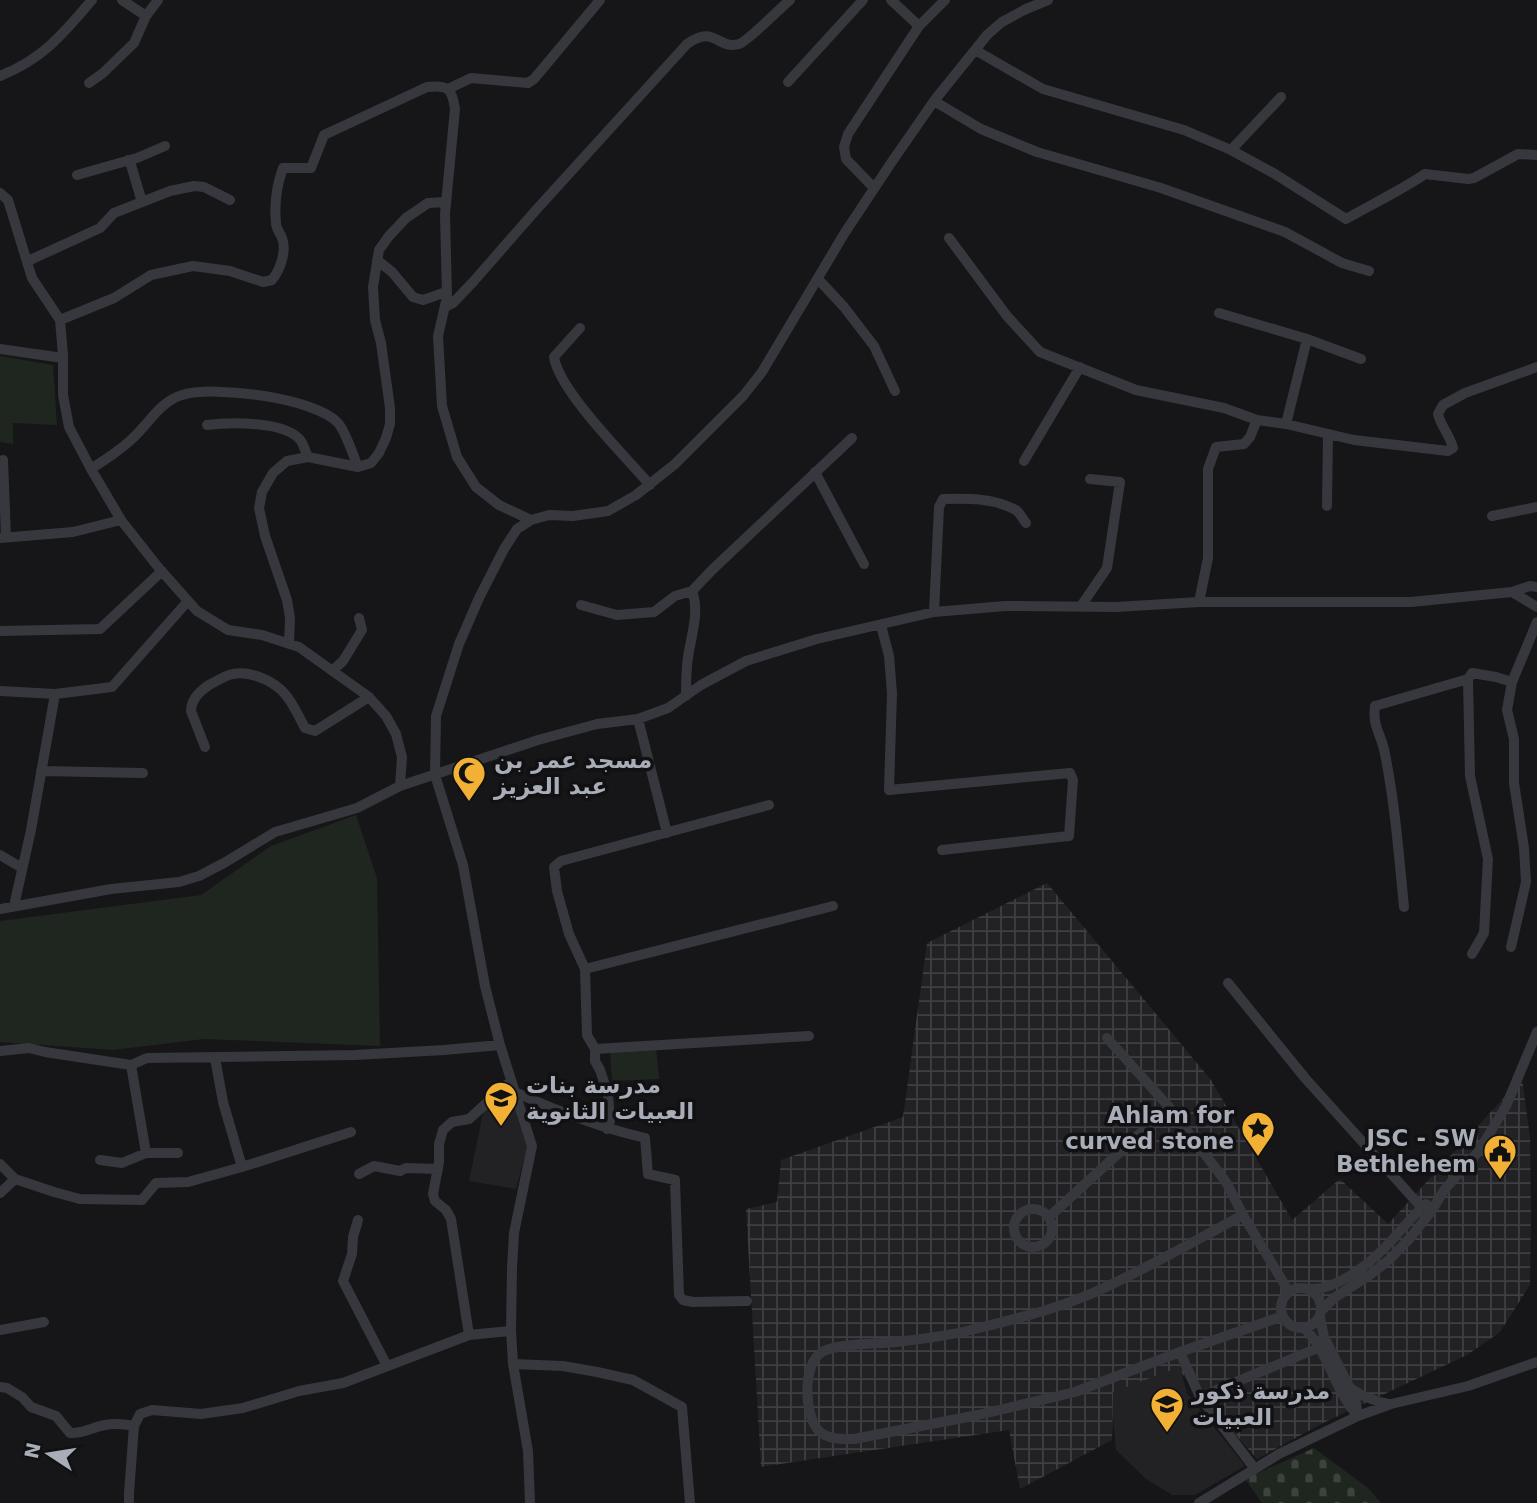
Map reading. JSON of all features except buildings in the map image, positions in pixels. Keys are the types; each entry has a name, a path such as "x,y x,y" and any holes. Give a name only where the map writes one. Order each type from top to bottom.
{"street":[{"path":"0,76 19,68 55,43 92,0"},
{"path":"122,0 146,16"},
{"path":"89,83 134,43 146,16 158,0"},
{"path":"448,89 471,78 528,83 600,0"},
{"path":"444,307 453,303 473,282 687,44 699,36 708,36 729,45 741,43 790,0"},
{"path":"788,82 863,0"},
{"path":"891,0 919,26"},
{"path":"874,188 846,159 844,146 848,134 919,26 945,0"},
{"path":"530,1503 528,1451 513,1364 512,1268 514,1233 532,1146 500,1045 485,986 463,865 435,775 436,716 459,643 479,598 517,528 531,520 549,516 608,511 636,495 675,464 743,396 762,372 874,188 934,101 987,35 1002,22 1043,1"},
{"path":"975,50 1043,89 1184,130 1231,150 1346,219 1425,174 1474,178 1517,154 1537,155"},
{"path":"60,320 114,299 151,275 192,266 230,271 263,282 272,280 279,271 284,240 276,227 275,197 283,168 310,168 324,135 340,127 427,87 440,86 448,89 453,95 455,109 446,202 446,292 438,336 442,406 457,457 476,487 499,505 531,520"},
{"path":"1231,150 1281,97"},
{"path":"934,101 981,129 1037,152 1161,188 1285,232 1342,263 1369,271"},
{"path":"77,175 138,158 165,146"},
{"path":"128,160 142,202"},
{"path":"28,261 100,228 114,214 170,191 194,186 204,187 230,200"},
{"path":"0,193 8,200 32,278 60,320 63,395 69,426 90,469 121,520 197,611 228,630 262,635 299,647 369,697 386,716 396,734 402,757 401,786"},
{"path":"289,643 290,618 287,600 265,537 259,508 262,492 273,473 287,461 307,457 358,467 371,463 379,453 390,424 390,408 375,320 373,287 379,250 388,236 406,218 428,203 446,202"},
{"path":"949,238 1007,316 1040,352 1136,390 1224,408 1257,420 1354,440 1448,452 1453,448 1450,436 1438,414 1443,405 1465,393 1537,367"},
{"path":"377,260 392,272 413,298 423,300 446,292"},
{"path":"818,279 845,307 874,346 895,391"},
{"path":"1219,313 1307,339 1362,359"},
{"path":"580,328 554,357 555,367 581,407 650,485"},
{"path":"1286,424 1307,339"},
{"path":"0,349 63,358"},
{"path":"1024,460 1080,367"},
{"path":"90,469 118,451 160,408 182,395 218,391 251,393 325,411 340,424 358,467"},
{"path":"1199,602 1208,558 1208,469 1216,447 1244,444 1257,420"},
{"path":"207,425 256,424 283,430 300,440 307,457"},
{"path":"1327,506 1328,434"},
{"path":"581,605 617,615 654,612 675,596 692,591 852,438"},
{"path":"3,460 3,537 72,532 121,520"},
{"path":"815,472 864,564"},
{"path":"1081,606 1107,568 1121,482 1090,480"},
{"path":"934,612 939,508 943,499 974,498 988,501 1018,511 1027,523"},
{"path":"1492,516 1537,507"},
{"path":"0,631 100,629 162,571"},
{"path":"0,909 111,889 179,882 200,876 275,832 357,808 401,786 538,740 597,724 638,719 668,708 701,685 746,661 817,639 934,612 1005,606 1116,607 1199,602 1411,601 1512,593 1530,586 1537,587"},
{"path":"685,696 694,618 692,591"},
{"path":"1512,593 1537,607"},
{"path":"0,691 55,694 112,687 188,601"},
{"path":"333,670 343,661 362,630 359,618"},
{"path":"1511,947 1526,882 1524,848 1514,783 1514,739 1507,710 1512,681 1537,622"},
{"path":"881,625 889,656 892,693 889,790 1070,773 1073,780 1069,836 942,850"},
{"path":"1472,954 1484,933 1488,859 1469,776 1468,679 1472,673 1512,681"},
{"path":"205,747 191,705 194,698 209,686 230,674 260,677 275,686 285,695 305,728 315,731 369,697"},
{"path":"1404,907 1385,750 1373,719 1376,706 1468,679"},
{"path":"14,906 55,694"},
{"path":"638,719 667,832"},
{"path":"41,771 143,773"},
{"path":"607,1129 610,1121 608,1094 595,1061 595,1049 587,1035 585,969 569,934 554,867 561,861 769,805"},
{"path":"0,855 22,869"},
{"path":"585,969 833,906"},
{"path":"1228,983 1304,1078 1422,1208"},
{"path":"1445,1189 1430,1213 1390,1259 1334,1298 1316,1322 1304,1328 1291,1326 1283,1316 1282,1303 1289,1292 1302,1288 1321,1289 1350,1275 1368,1262 1445,1189 1479,1151 1506,1106 1537,1032"},
{"path":"595,1049 809,1036"},
{"path":"1107,1038 1169,1107 1226,1181 1289,1292"},
{"path":"0,1051 29,1048 131,1065 146,1058 355,1055 500,1045"},
{"path":"215,1058 223,1102 242,1167"},
{"path":"131,1065 146,1153"},
{"path":"513,1087 562,1114 645,1138 648,1174 676,1180 679,1295 683,1300 693,1302 747,1301"},
{"path":"469,1335 451,1219 433,1194 439,1144 443,1130 452,1122 469,1119 513,1087"},
{"path":"1049,1217 1169,1107"},
{"path":"0,1164 15,1179 80,1199 142,1200 156,1183 188,1182 351,1132"},
{"path":"100,1160 122,1163 146,1153 178,1153"},
{"path":"359,1174 374,1166 400,1171 406,1168 438,1169"},
{"path":"0,1193 15,1179"},
{"path":"1243,1215 1105,1288 1050,1310 971,1330 898,1342 835,1348 820,1353 811,1366 808,1378 812,1417 818,1430 828,1436 855,1439 978,1415 1075,1392 1283,1316"},
{"path":"358,1220 352,1254 343,1281 387,1366"},
{"path":"1308,1289 1318,1298 1324,1336 1355,1398 1358,1416"},
{"path":"0,1330 44,1322"},
{"path":"1304,1328 1320,1346 1348,1405 1358,1416"},
{"path":"129,1503 134,1426 140,1414 152,1410 201,1414 243,1408 299,1391 343,1383 469,1335 512,1331"},
{"path":"1200,1397 1320,1346"},
{"path":"1180,1352 1200,1397 1255,1469"},
{"path":"1199,1503 1279,1454 1358,1416 1391,1404 1468,1387 1537,1362"},
{"path":"513,1364 563,1366 633,1380 682,1407 690,1503"},
{"path":"0,1387 22,1396 31,1407 56,1416 70,1433 78,1434 104,1425 134,1426"},
{"path":"1350,1388 1361,1396 1391,1404"}],"shaded area":[{"path":"1047,883 1211,1080 1292,1220 1340,1179 1388,1224 1522,1078 1530,1138 1530,1285 1500,1332 1467,1355 1321,1424 1257,1459 1177,1368 1113,1392 1112,1440 1020,1489 1009,1430 761,1467 746,1209 777,1202 781,1160 903,1117 927,943"},
{"name":"مدرسة بنات العبيات الثانوية","path":"498,1097 516,1111 528,1144 516,1189 469,1181 484,1108"},
{"name":"مدرسة ذكور العبيات","path":"1179,1363 1187,1393 1245,1466 1195,1495 1172,1495 1146,1479 1116,1450 1113,1418 1104,1389"}],"green space":[{"path":"0,356 53,365 57,425 13,423 13,444 0,442"},
{"path":"356,815 377,878 380,1046 204,1039 113,1050 0,1042 0,921 201,895 271,846"},
{"path":"656,1047 659,1079 612,1081 610,1051"},
{"path":"1314,1448 1368,1488 1381,1503 1262,1503 1245,1479"}],"place":[{"name":"مسجد عمر بن عبد العزيز","path":"469,803"},
{"name":"مدرسة بنات العبيات الثانوية","path":"501,1128"},
{"name":"Ahlam for curved stone","path":"1258,1158"},
{"name":"JSC - SW Bethlehem","path":"1500,1181"},
{"name":"مدرسة ذكور العبيات","path":"1167,1434"}]}
